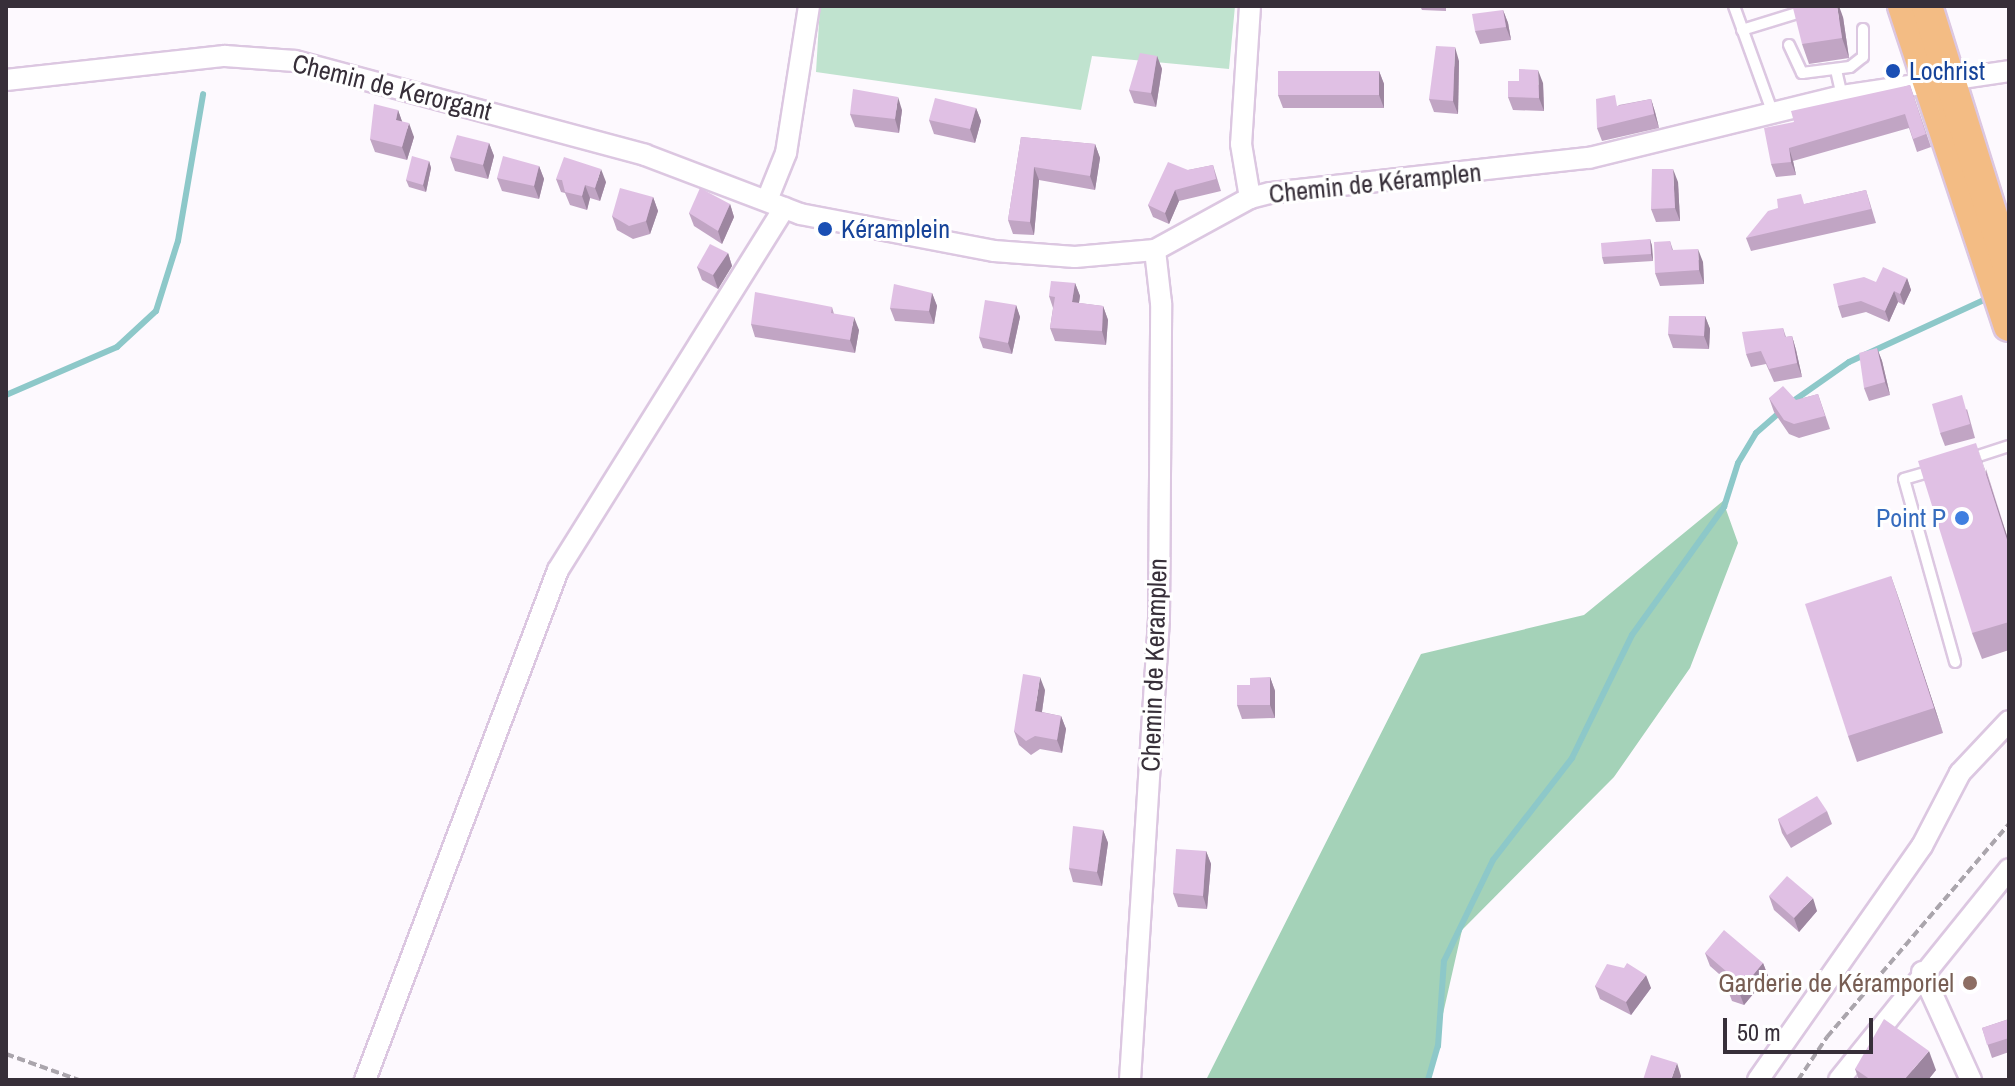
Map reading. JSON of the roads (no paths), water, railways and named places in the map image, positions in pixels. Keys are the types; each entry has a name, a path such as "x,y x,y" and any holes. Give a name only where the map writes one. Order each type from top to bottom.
{"main road":[{"path":"1903,6 1939,81 2009,270"},
{"path":"1927,6 1939,81 2009,326"}],"street":[{"path":"365,1080 558,570 776,204 809,6"},
{"path":"1250,6 1241,144 1250,198"},
{"name":"Chemin de Kerorgant","path":"6,80 225,56 295,61 645,155 776,204"},
{"name":"Chemin de Kéramplen","path":"776,204 838,223 994,251 1075,257 1155,250 1250,198 1589,158 1842,96 2009,71"},
{"name":"Chemin de Keramplen","path":"1130,1080 1159,619 1161,303 1155,250"},
{"path":"1758,1080 1922,846 1960,773 2009,721"},
{"path":"1839,1080 1922,972 2009,869"},
{"path":"1922,972 1971,1080"}],"lane":[{"path":"1734,6 1773,114"},
{"path":"1742,30 1820,6"},
{"path":"1789,45 1802,73 1836,70 1858,65 1863,29"},
{"path":"1836,70 1842,96"},
{"path":"1955,662 1904,479 2009,446"}],"waterway":[{"path":"6,395 117,347 156,311 178,241 203,94"},
{"path":"1789,404 1849,362 1990,297"},
{"path":"1428,1080 1438,1046 1444,961 1493,860 1572,758 1632,635 1724,507 1738,463 1756,433 1781,411"}],"place":[{"name":"Lochrist","path":"1893,71"},
{"name":"Kéramplein","path":"825,229"},
{"name":"Point P","path":"1962,518"},
{"name":"Garderie de Kéramporiel","path":"1970,983"}]}
